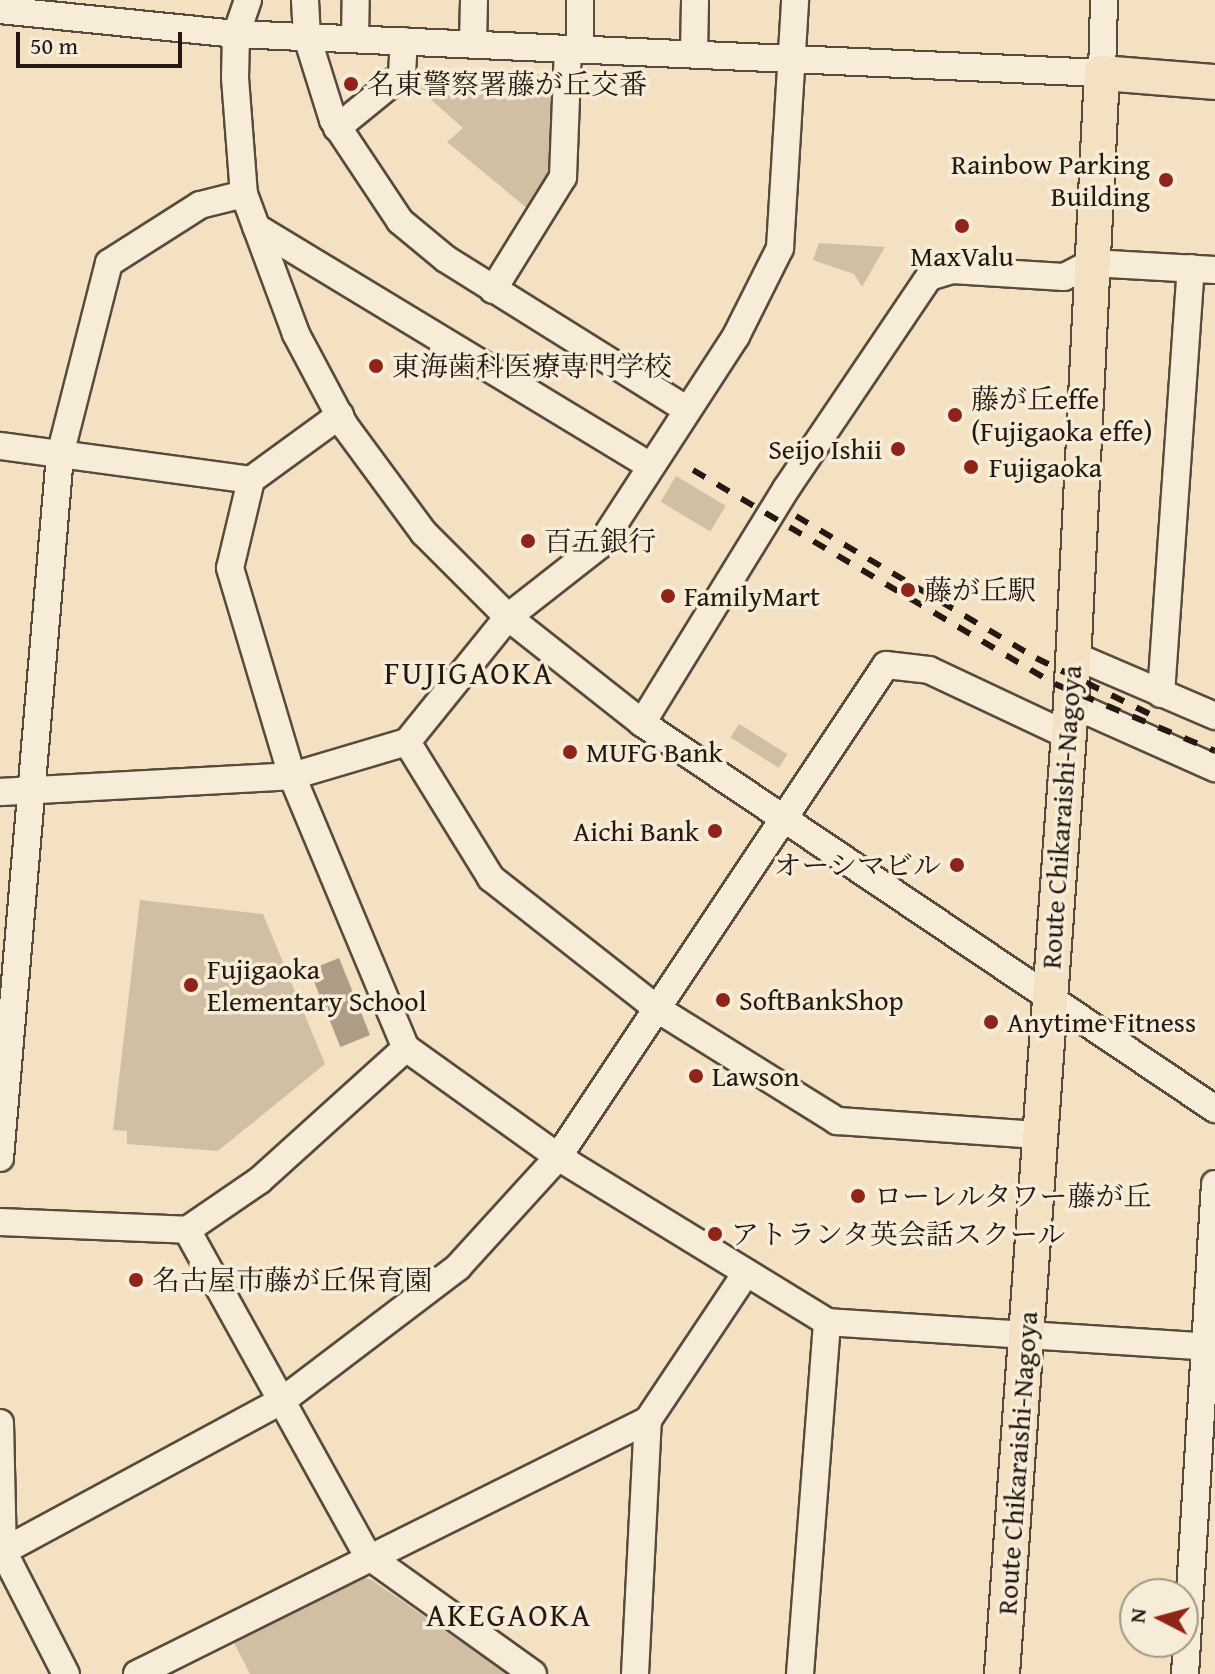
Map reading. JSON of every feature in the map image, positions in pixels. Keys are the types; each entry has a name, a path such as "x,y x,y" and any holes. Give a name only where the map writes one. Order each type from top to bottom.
{"main road":[{"path":"1102,73 1215,82"},
{"name":"Route Chikaraishi-Nagoya","path":"1002,1674 1047,994 1070,720 1102,73"}],"street":[{"path":"248,0 236,34 244,194 296,334 340,415 424,533 508,617 642,723 786,824 1047,994 1215,1109"},
{"path":"305,0 307,37 337,128 400,221 493,290 684,408"},
{"path":"355,39 356,0"},
{"path":"473,44 474,0"},
{"path":"493,290 563,177 580,0"},
{"path":"694,54 695,0"},
{"path":"0,792 292,776 407,742 508,617 601,544 684,408 736,336 780,248 795,0"},
{"path":"0,10 236,34 1102,73 1104,0"},
{"path":"337,128 402,75 404,41"},
{"path":"0,1158 60,455 109,263 200,205 244,194"},
{"path":"256,227 648,464"},
{"path":"642,723 922,284 940,271 1064,277 1091,263 1203,269 1161,694"},
{"path":"340,415 251,480 230,568 292,776 406,1048 558,1157 827,1322 1025,1340 1210,1347"},
{"path":"0,446 251,480"},
{"path":"1073,655 1215,716"},
{"path":"2,1552 283,1400 458,1267 558,1157 786,824 886,665 929,670 1215,768"},
{"path":"407,742 491,878 659,1010 837,1121 1039,1135"},
{"path":"0,1222 187,1230 260,1180 406,1048"},
{"path":"1185,1674 1204,1588 1215,1184"},
{"path":"187,1230 367,1555 533,1674"},
{"path":"137,1674 367,1555 648,1420 746,1273"},
{"path":"800,1674 827,1322"},
{"path":"635,1674 648,1420"},
{"path":"0,1423 2,1552 66,1674"}],"shaded area":[{"path":"420,68 556,75 551,172 528,209 447,142 463,128 419,89"},
{"path":"819,243 885,247 862,287 854,274 813,260"},
{"path":"676,476 726,506 710,532 661,502"},
{"path":"739,724 787,754 779,768 731,738"},
{"path":"140,900 263,914 325,1064 218,1151 127,1144 127,1131 113,1130"},
{"path":"339,958 370,1035 340,1047 309,970"},
{"path":"356,1575 372,1580 507,1674 250,1674 232,1639"}],"railway":[{"path":"693,470 1055,684 1215,751"},
{"path":"796,516 1036,658 1152,715"}],"place":[{"name":"名東警察署藤が丘交番","path":"351,84"},
{"name":"Rainbow Parking Building","path":"1166,180"},
{"name":"MaxValu","path":"962,226"},
{"name":"東海歯科医療専門学校","path":"376,366"},
{"name":"藤が丘effe (Fujigaoka effe)","path":"955,415"},
{"name":"Seijo Ishii","path":"898,449"},
{"name":"Fujigaoka","path":"971,467"},
{"name":"百五銀行","path":"528,541"},
{"name":"藤が丘駅","path":"908,590"},
{"name":"FamilyMart","path":"668,596"},
{"name":"MUFG Bank","path":"570,752"},
{"name":"Aichi Bank","path":"715,831"},
{"name":"オーシマビル","path":"957,865"},
{"name":"Fujigaoka Elementary School","path":"191,985"},
{"name":"SoftBankShop","path":"723,1000"},
{"name":"Anytime Fitness","path":"991,1022"},
{"name":"Lawson","path":"696,1076"},
{"name":"ローレルタワー藤が丘","path":"858,1196"},
{"name":"アトランタ英会話スクール","path":"715,1234"},
{"name":"名古屋市藤が丘保育園","path":"136,1280"}],"district":[{"name":"FUJIGAOKA","path":"469,673"},
{"name":"AKEGAOKA","path":"509,1615"}]}
